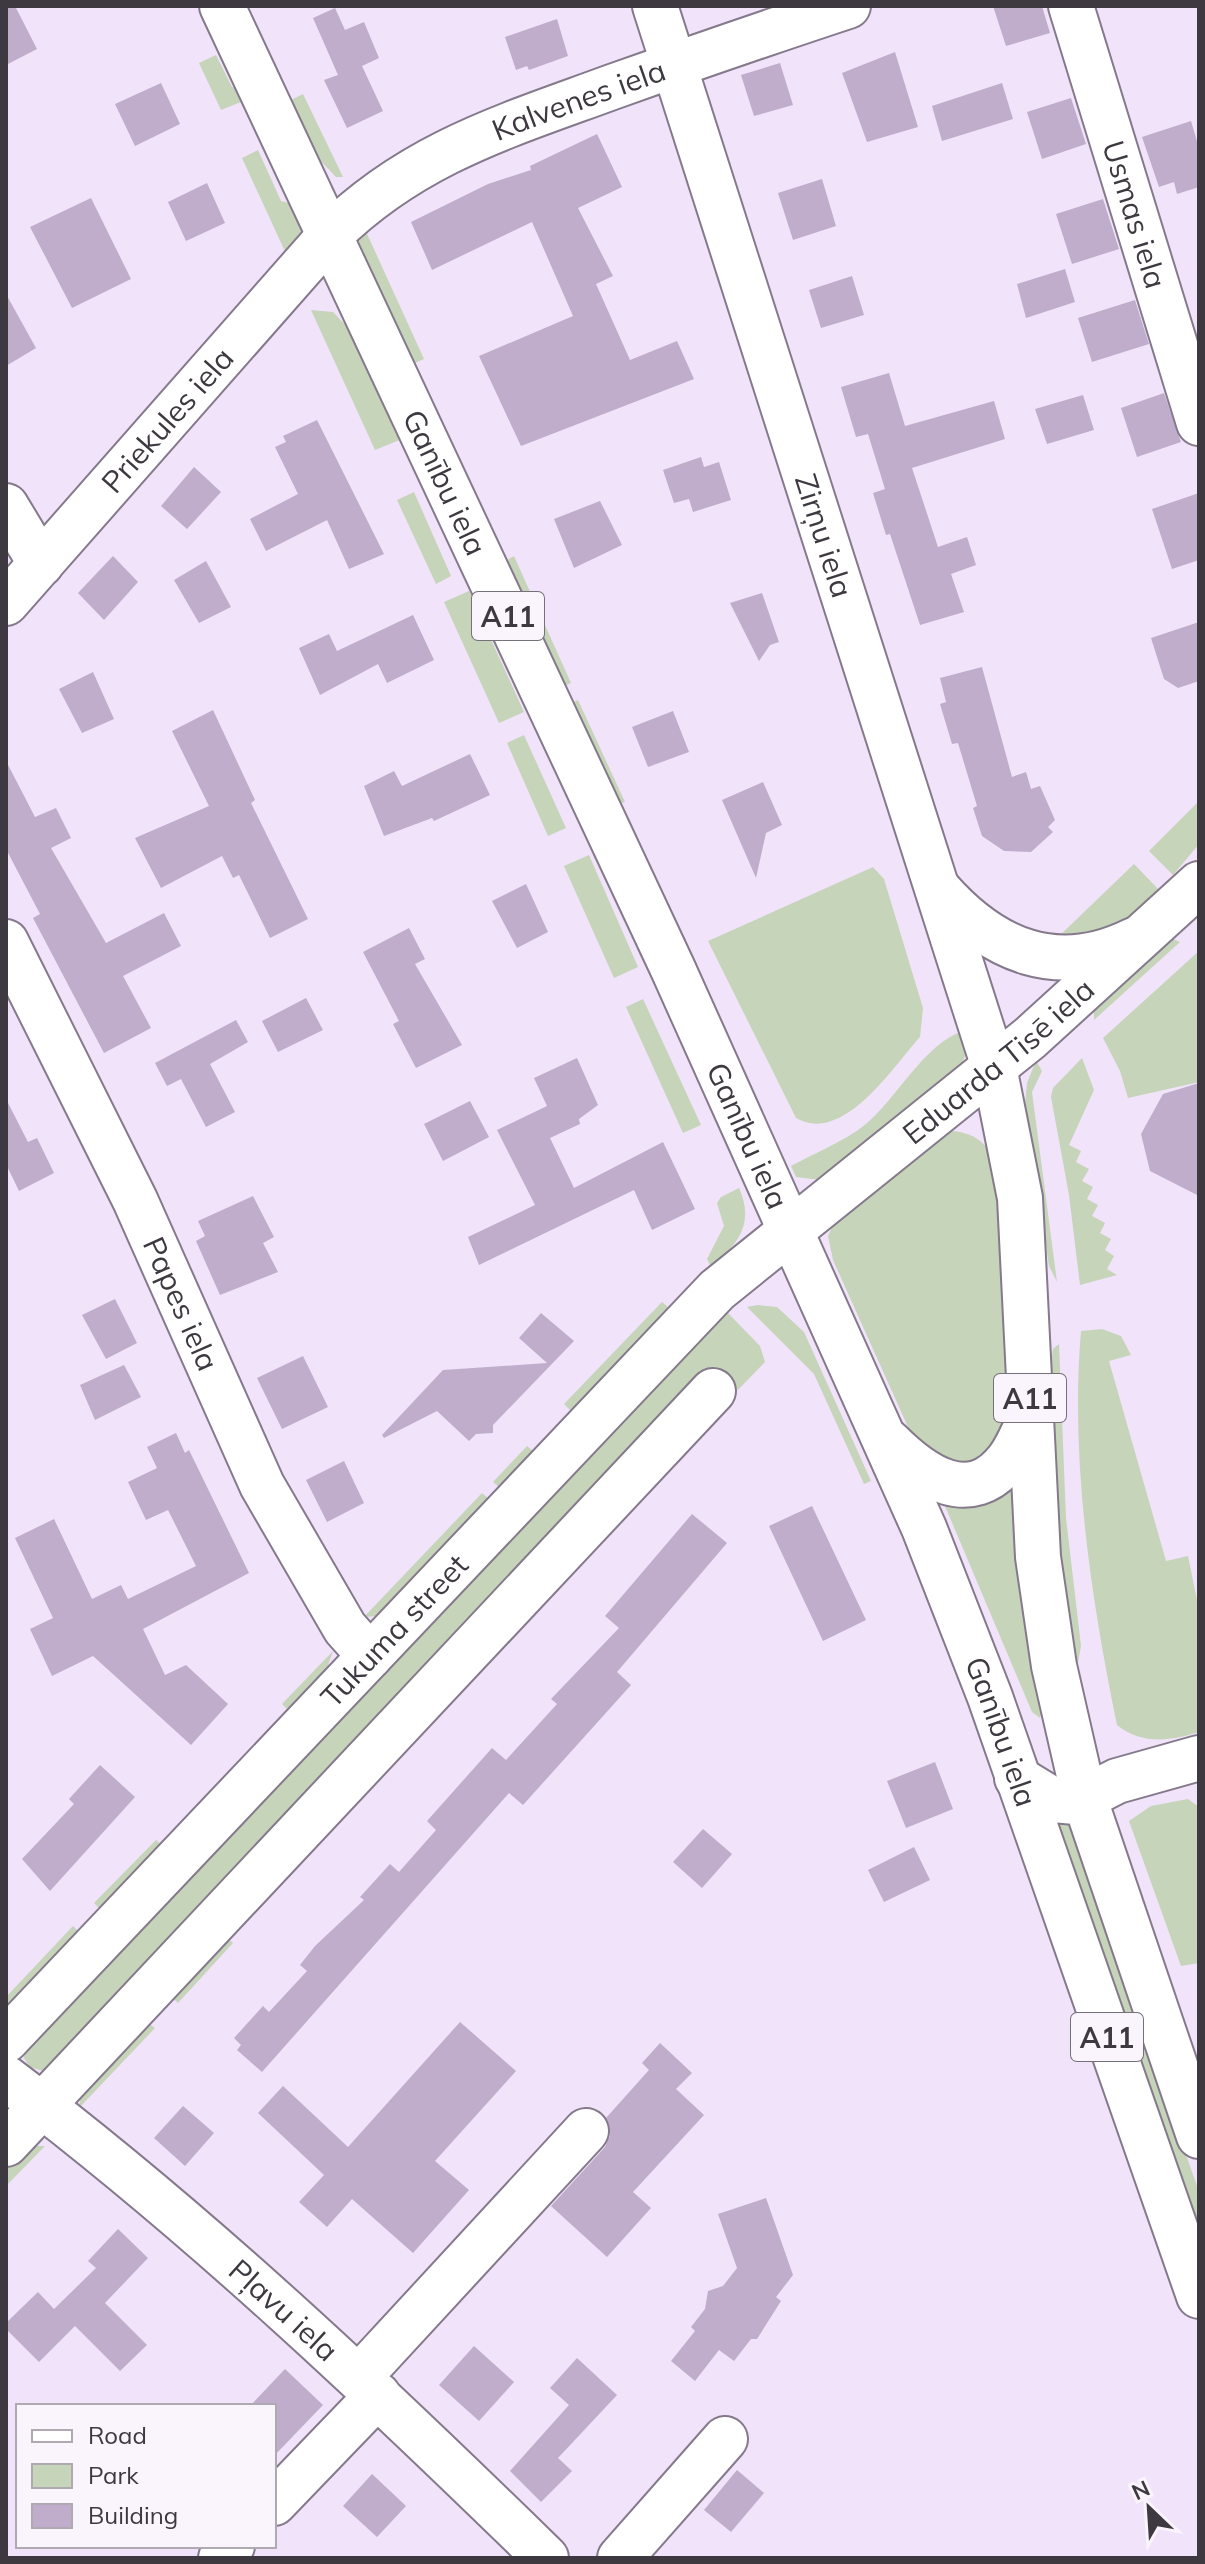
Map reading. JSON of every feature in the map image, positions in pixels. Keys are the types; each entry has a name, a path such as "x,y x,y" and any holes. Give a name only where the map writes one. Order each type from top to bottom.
{"main road":[{"name":"Ganību iela","path":"222,6 791,1228 924,1528 990,1697 1199,2296"},
{"name":"Zirņu iela","path":"655,6 994,1067"},
{"name":"Kalvenes iela","path":"330,235 365,201 445,153 481,136 674,65 848,6"},
{"name":"Usmas iela","path":"1071,6 1199,423"},
{"name":"Priekules iela","path":"6,603 330,235"},
{"path":"6,506 41,564"},
{"name":"Eduarda Tisē iela","path":"791,1228 994,1067 1199,884"},
{"path":"939,890 990,937 1009,948 1040,956 1085,956 1123,945 1147,933"},
{"name":"Papes iela","path":"6,942 135,1200 262,1485 345,1628 370,1656"},
{"name":"Ganību iela","path":"994,1067 1020,1198 1038,1557 1067,1730 1101,1789 1199,2136"},
{"name":"Tukuma street","path":"6,2040 717,1290 791,1228"},
{"path":"6,2144 713,1391"},
{"path":"882,1435 915,1468 949,1484 976,1485 997,1473 1010,1458 1031,1416"},
{"path":"1017,1778 1053,1800 1066,1803 1199,1758"},
{"name":"Pļavu iela","path":"6,2078 42,2105 368,2386 546,2558"},
{"path":"276,2501 368,2386 586,2131"},
{"path":"620,2558 725,2439"}],"green space":[{"path":"216,55 232,87 241,89 246,100 221,110 199,63"},
{"path":"303,94 343,177 336,177 314,154 287,102"},
{"path":"258,150 281,201 299,206 301,234 288,258 242,158"},
{"path":"363,225 424,359 410,365 350,237"},
{"path":"311,310 333,312 354,334 402,439 375,450"},
{"path":"414,492 451,576 436,584 397,500"},
{"path":"514,556 571,683 558,689 499,565"},
{"path":"469,591 524,712 499,723 444,602"},
{"path":"578,700 625,802 619,804 567,705"},
{"path":"524,735 566,828 548,836 507,743"},
{"path":"1199,801 1199,844 1173,875 1149,851"},
{"path":"589,855 638,967 614,978 564,866"},
{"path":"1134,864 1159,890 1112,928 1089,936 1054,941"},
{"path":"873,867 884,879 923,1008 920,1037 865,1099 831,1121 814,1124 796,1118 708,941"},
{"path":"1171,938 1180,942 1094,1020 1094,1003"},
{"path":"1199,951 1199,1082 1128,1098 1120,1071 1103,1038"},
{"path":"643,999 701,1125 683,1133 626,1007"},
{"path":"963,1031 967,1051 960,1069 820,1180 796,1177 791,1166 866,1124 936,1047"},
{"path":"1082,1058 1094,1090 1069,1145 1081,1151 1076,1162 1089,1169 1082,1181 1093,1187 1087,1199 1098,1205 1092,1216 1105,1223 1100,1233 1111,1239 1105,1250 1114,1256 1107,1269 1117,1275 1080,1285 1069,1195 1051,1097 1053,1088"},
{"path":"1036,1061 1042,1071 1032,1092 1057,1282 1049,1266 1025,1104 1027,1083"},
{"path":"953,1131 979,1140 996,1162 1012,1412 1002,1448 958,1470 917,1447 833,1260 828,1236 838,1215 935,1137"},
{"path":"739,1188 745,1212 741,1232 729,1250 711,1267 707,1259 724,1226 717,1203 721,1197"},
{"path":"662,1302 669,1308 571,1411 564,1404"},
{"path":"747,1307 777,1307 804,1332 871,1481 864,1484 814,1374"},
{"path":"722,1312 728,1313 760,1346 765,1362 738,1390 721,1373 46,2072 30,2067 24,2058 25,2048"},
{"path":"1102,1329 1121,1336 1131,1355 1109,1361 1166,1561 1188,1556 1199,1610 1199,1732 1177,1738 1136,1736 1117,1725 1108,1677 1091,1579 1078,1430 1081,1331"},
{"path":"1059,1344 1066,1518 1081,1646 1077,1668 1062,1580 1051,1450 1051,1363 1053,1349"},
{"path":"527,1446 534,1452 500,1488 493,1482"},
{"path":"1012,1490 1043,1707 1040,1718 1032,1712 945,1506 980,1505"},
{"path":"482,1493 489,1499 378,1616 364,1617"},
{"path":"333,1651 326,1671 288,1710 282,1704"},
{"path":"1188,1799 1199,1807 1199,1963 1181,1966 1129,1821 1151,1806"},
{"path":"1049,1815 1070,1820 1199,2192 1199,2239"},
{"path":"156,1840 162,1845 101,1910 94,1903"},
{"path":"73,1926 80,1933 6,2010 6,1997"},
{"path":"223,1935 233,1943 178,2003 168,1994"},
{"path":"145,2021 155,2028 79,2108 82,2085"},
{"path":"45,2146 6,2186 6,2167 24,2149"}],"building":[{"path":"6,6 15,6 37,49 6,65"},
{"path":"993,6 1042,6 1050,33 1006,46"},
{"path":"335,8 345,30 364,22 379,58 362,66 383,111 347,128 324,80 338,75 313,18"},
{"path":"557,19 568,56 529,70 527,66 516,70 505,37"},
{"path":"895,52 918,127 867,142 842,73"},
{"path":"780,63 793,105 754,116 741,75"},
{"path":"161,83 180,124 135,146 115,104"},
{"path":"1002,83 1013,119 942,141 932,106"},
{"path":"1071,98 1086,144 1042,159 1027,112"},
{"path":"1191,121 1199,148 1199,187 1177,194 1174,182 1159,187 1142,137"},
{"path":"597,134 622,187 578,208 613,276 596,284 630,360 677,341 694,379 521,446 479,356 573,316 532,222 432,270 411,222 488,184 531,170 530,166"},
{"path":"822,179 836,226 793,240 778,193"},
{"path":"207,183 225,223 186,241 168,202"},
{"path":"91,198 131,279 72,308 30,227"},
{"path":"1103,199 1119,249 1072,264 1056,214"},
{"path":"1065,269 1075,302 1026,318 1017,284"},
{"path":"852,276 864,315 821,328 809,290"},
{"path":"6,294 36,348 6,366"},
{"path":"1135,300 1149,344 1092,362 1078,318"},
{"path":"889,373 905,426 994,401 1005,439 912,468 938,547 967,537 976,565 951,574 964,612 920,625 873,493 885,489 868,434 856,437 841,387"},
{"path":"1164,393 1181,442 1137,457 1121,408"},
{"path":"1083,395 1094,430 1047,444 1035,409"},
{"path":"317,420 384,554 349,569 327,520 266,551 250,519 298,494 275,447 286,442 283,436"},
{"path":"701,457 704,467 719,462 731,500 693,512 689,499 674,503 663,470"},
{"path":"194,467 221,492 187,529 161,506"},
{"path":"1199,493 1199,560 1172,569 1152,509"},
{"path":"600,501 622,545 574,568 554,519"},
{"path":"113,556 138,582 104,620 78,593"},
{"path":"206,561 231,607 199,623 174,580"},
{"path":"762,593 779,642 770,645 759,661 730,603"},
{"path":"413,615 434,660 387,683 378,664 320,695 299,648 329,634 337,651"},
{"path":"1199,622 1199,681 1178,688 1164,679 1151,638"},
{"path":"982,667 1012,777 1026,772 1031,789 1040,786 1055,820 1048,827 1053,832 1031,852 1004,851 982,836 973,808 977,806 958,743 952,744 940,704 946,702 940,678"},
{"path":"93,672 114,719 82,733 59,689"},
{"path":"213,710 255,800 251,803 308,919 270,938 239,875 233,878 222,856 161,888 135,838 209,806 172,731"},
{"path":"673,711 689,752 648,767 632,727"},
{"path":"470,754 490,795 434,821 432,818 384,836 364,786 394,771 402,786"},
{"path":"6,761 35,817 56,808 71,838 51,848 106,943 164,913 181,946 123,976 151,1028 104,1053 33,918 40,914 6,849"},
{"path":"763,782 782,825 766,833 756,878 722,800"},
{"path":"526,884 548,932 517,948 492,901"},
{"path":"409,928 425,959 415,964 462,1045 416,1068 393,1024 399,1021 363,952"},
{"path":"306,998 323,1030 278,1052 262,1021"},
{"path":"236,1020 248,1042 210,1064 235,1112 206,1127 181,1079 167,1086 155,1063"},
{"path":"577,1058 598,1105 579,1119 580,1124 550,1138 574,1188 663,1142 695,1209 652,1230 634,1190 479,1265 468,1237 535,1205 497,1130 547,1106 534,1078"},
{"path":"1199,1083 1199,1196 1150,1171 1141,1134 1163,1094"},
{"path":"6,1099 28,1142 37,1138 54,1173 19,1191 6,1164"},
{"path":"470,1101 489,1137 443,1161 424,1124"},
{"path":"253,1196 274,1237 263,1243 278,1272 220,1295 196,1241 205,1236 198,1221"},
{"path":"115,1299 137,1343 106,1359 82,1315"},
{"path":"541,1313 574,1341 493,1425 493,1433 476,1434 469,1441 437,1411 384,1438 382,1435 443,1370 547,1363 519,1338"},
{"path":"303,1356 328,1407 282,1429 257,1378"},
{"path":"124,1365 141,1397 95,1420 80,1385"},
{"path":"176,1433 185,1453 189,1450 249,1573 143,1629 165,1675 186,1665 228,1704 191,1745 93,1656 52,1676 30,1629 53,1618 15,1538 54,1519 92,1599 121,1585 128,1599 196,1566 168,1510 146,1520 128,1482 157,1468 147,1447"},
{"path":"344,1461 364,1503 327,1522 306,1480"},
{"path":"812,1506 866,1620 823,1641 769,1526"},
{"path":"692,1514 727,1543 617,1672 631,1685 523,1805 509,1793 262,2072 237,2050 241,2045 234,2038 263,2006 269,2012 307,1971 300,1965 315,1946 364,1900 360,1897 390,1864 399,1872 436,1830 427,1821 492,1748 506,1760 557,1704 551,1699 619,1628 605,1616"},
{"path":"935,1762 953,1809 906,1828 887,1781"},
{"path":"100,1765 135,1797 50,1891 22,1859 74,1804 69,1799"},
{"path":"703,1829 732,1854 702,1888 673,1862"},
{"path":"914,1847 930,1880 884,1902 868,1870"},
{"path":"460,2022 516,2071 435,2161 469,2190 413,2253 352,2199 327,2227 299,2202 324,2175 258,2113 283,2086 348,2147"},
{"path":"660,2043 692,2073 676,2089 704,2115 633,2192 651,2208 607,2257 551,2206 605,2147 610,2136 606,2118 649,2070 642,2063"},
{"path":"183,2106 214,2133 185,2166 154,2138"},
{"path":"766,2198 793,2275 776,2297 781,2301 757,2339 751,2339 734,2361 719,2350 695,2381 671,2361 695,2331 691,2327 705,2309 708,2291 723,2286 737,2268 718,2214"},
{"path":"118,2229 148,2258 105,2303 147,2345 120,2371 75,2326 39,2362 6,2329 6,2323 38,2292 54,2309 96,2268 88,2261"},
{"path":"474,2346 514,2382 479,2421 439,2385"},
{"path":"577,2358 617,2395 558,2458 572,2471 541,2502 510,2471 569,2405 550,2388"},
{"path":"285,2369 323,2405 276,2454 276,2404 252,2404"},
{"path":"737,2470 764,2493 731,2532 704,2510"},
{"path":"372,2474 406,2506 377,2537 343,2506"}]}
